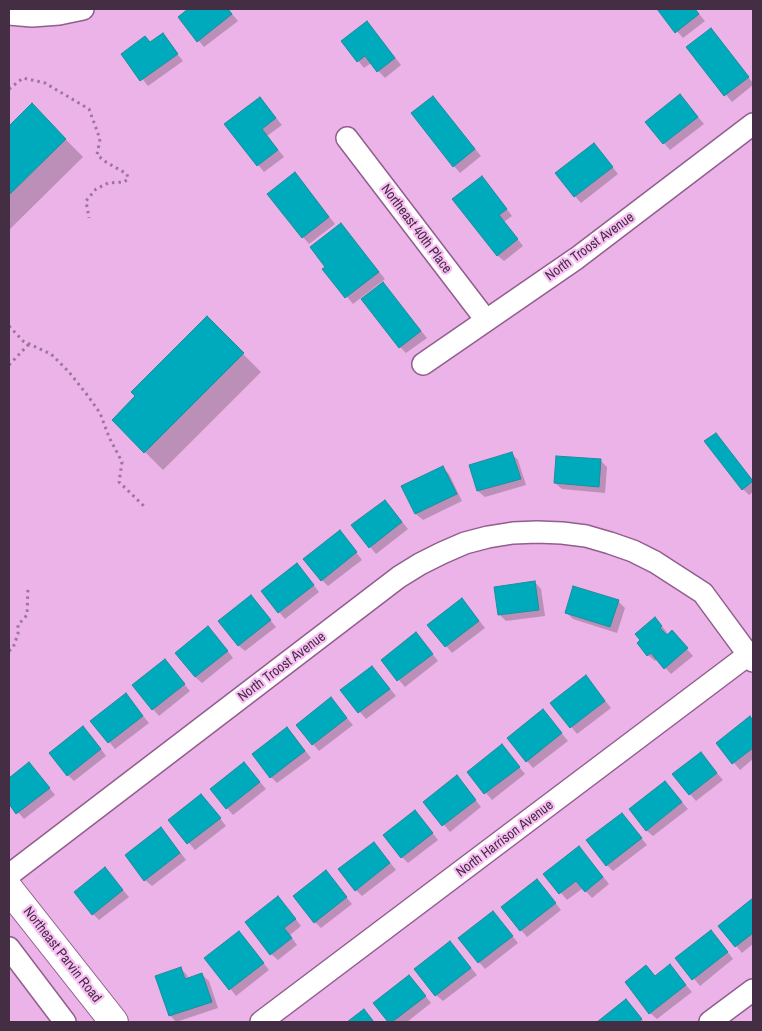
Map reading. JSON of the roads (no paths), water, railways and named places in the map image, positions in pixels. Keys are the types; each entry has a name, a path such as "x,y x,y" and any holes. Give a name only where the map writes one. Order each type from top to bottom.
{"main road":[{"name":"Northeast Parvin Road","path":"9,889 114,1022"}],"street":[{"path":"9,14 32,16 59,14 82,9"},
{"name":"North Troost Avenue","path":"423,364 577,258 753,124"},
{"name":"Northeast 40th Place","path":"347,138 486,320"},
{"name":"North Troost Avenue","path":"9,875 399,577 442,552 465,544 496,536 537,532 586,536 633,551 655,562 703,593 751,658"},
{"name":"North Harrison Avenue","path":"261,1022 751,658"},
{"path":"9,948 65,1022"},
{"path":"710,1022 753,990"}]}
